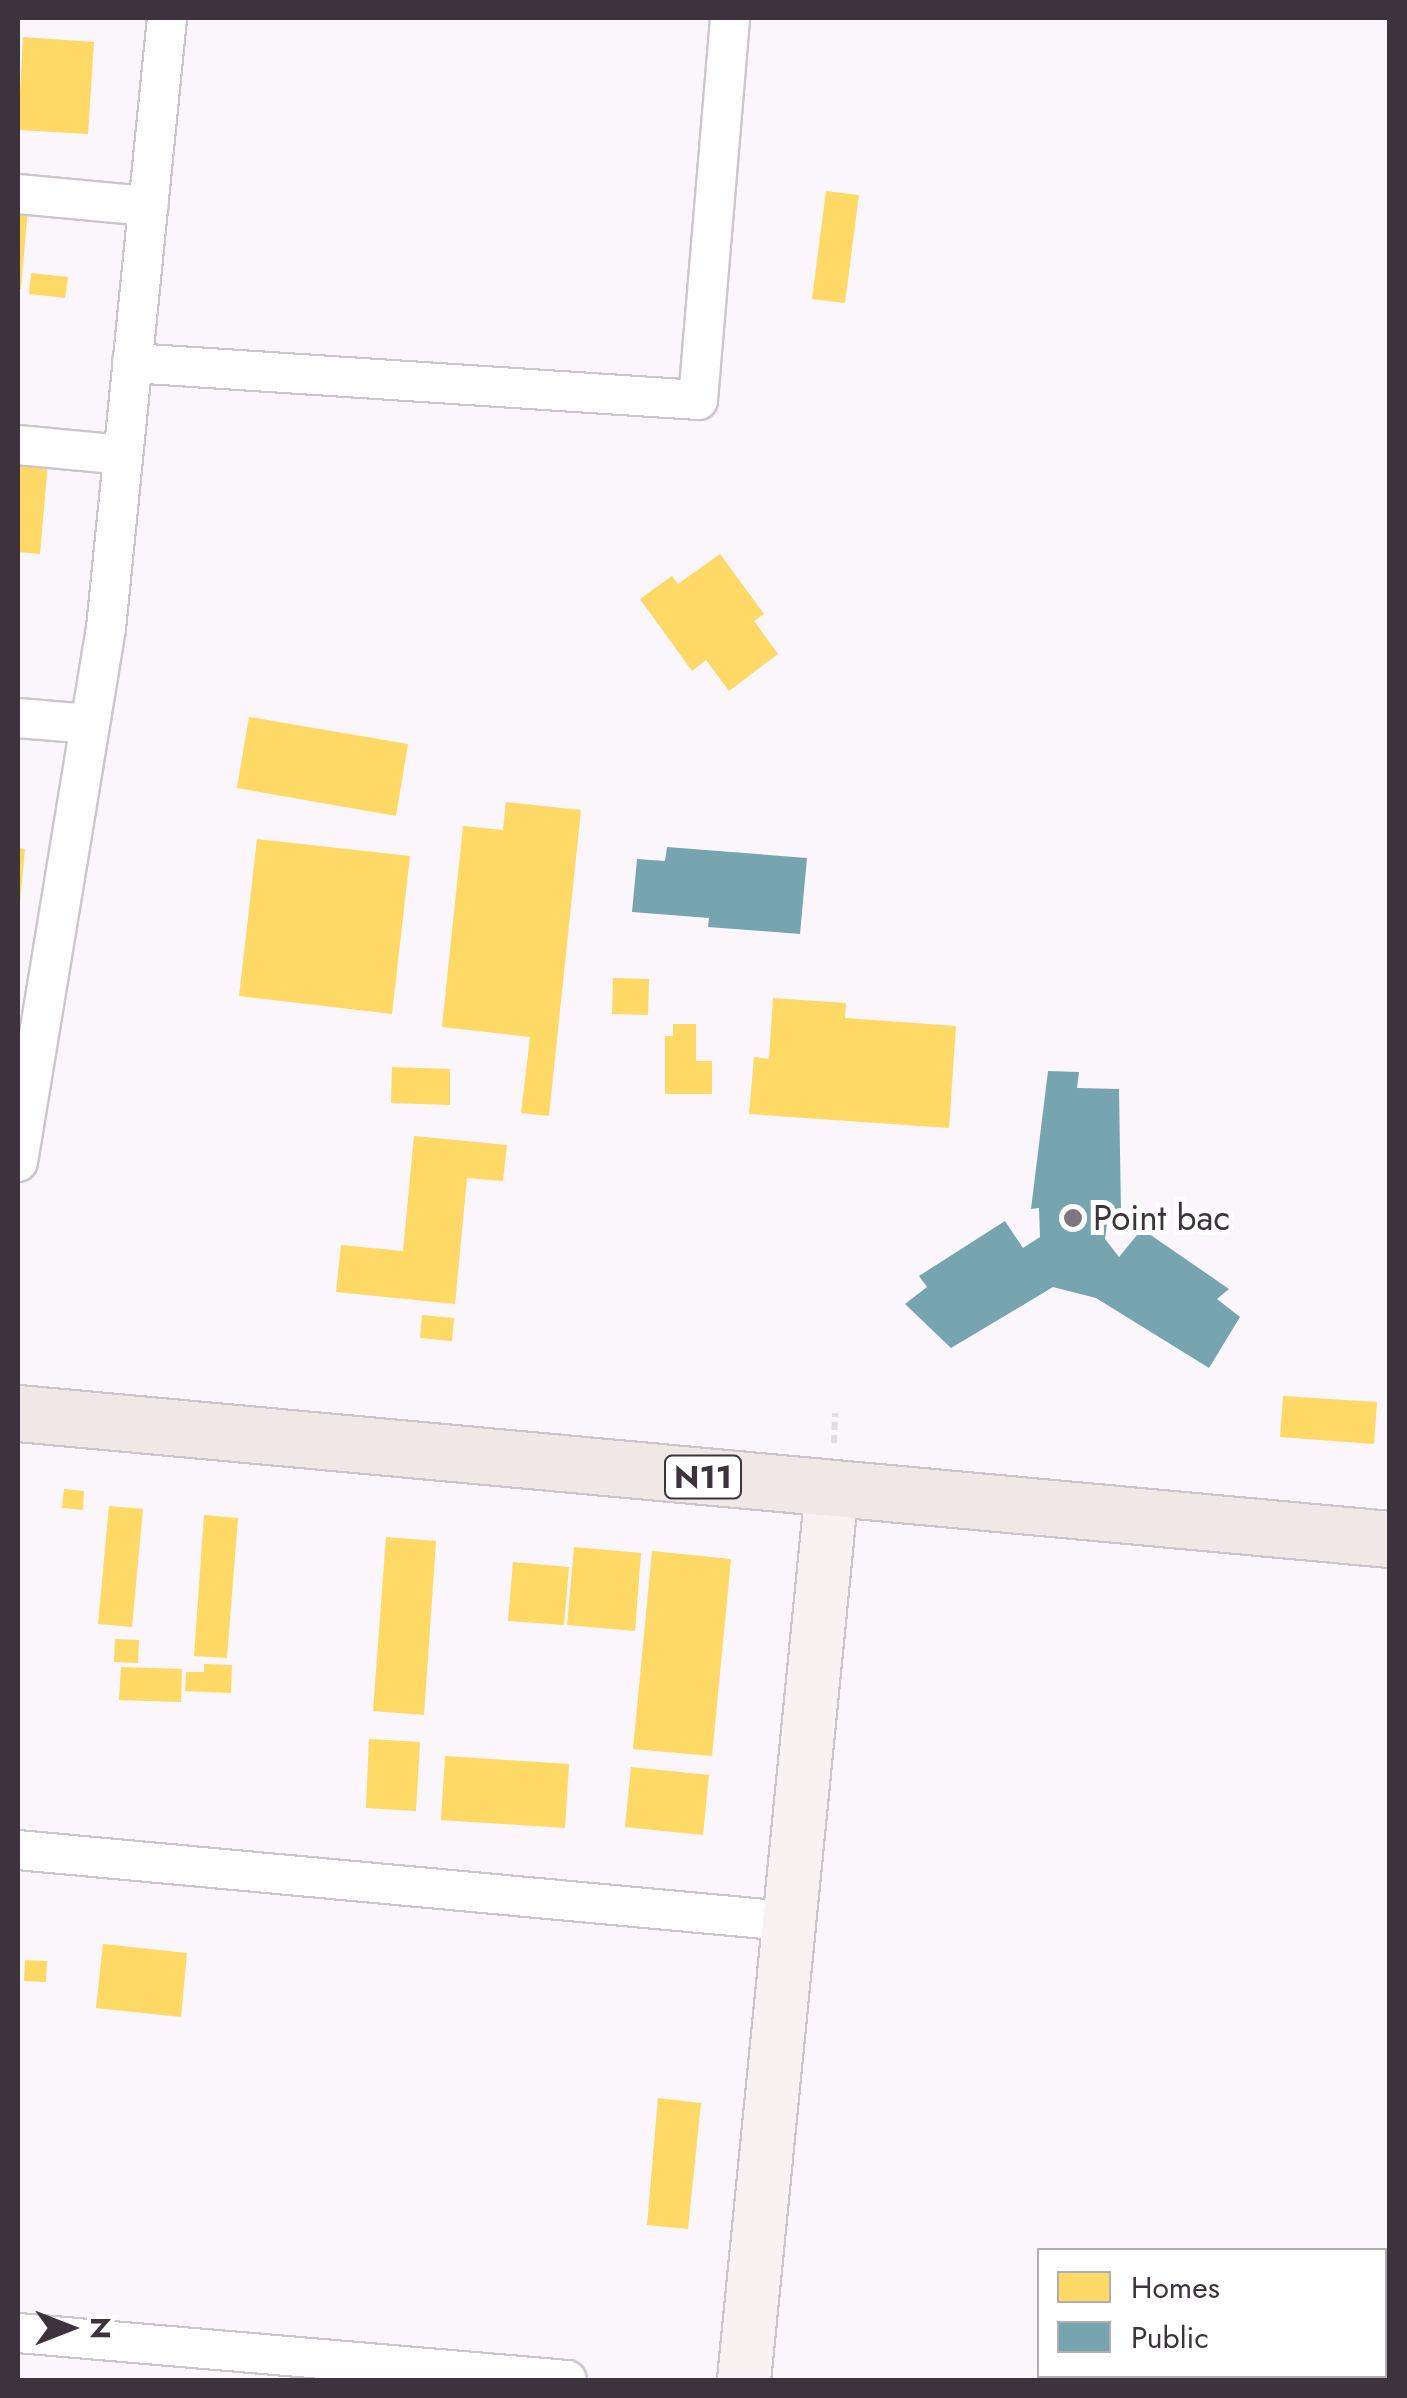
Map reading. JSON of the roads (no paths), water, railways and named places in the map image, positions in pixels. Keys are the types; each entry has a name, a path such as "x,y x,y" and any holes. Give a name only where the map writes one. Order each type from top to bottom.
{"main road":[{"name":"N11","path":"18,1413 1390,1540"},
{"path":"744,2380 786,1921 832,1489"}],"street":[{"path":"18,1162 33,972 89,724 123,455 166,18"},
{"path":"132,363 698,400 730,18"},
{"path":"18,194 148,206"},
{"path":"18,445 123,455"},
{"path":"18,718 89,724"},
{"path":"18,1850 786,1921"},
{"path":"18,2332 275,2368 567,2380"}],"place":[{"name":"Point bac","path":"1073,1218"}]}
